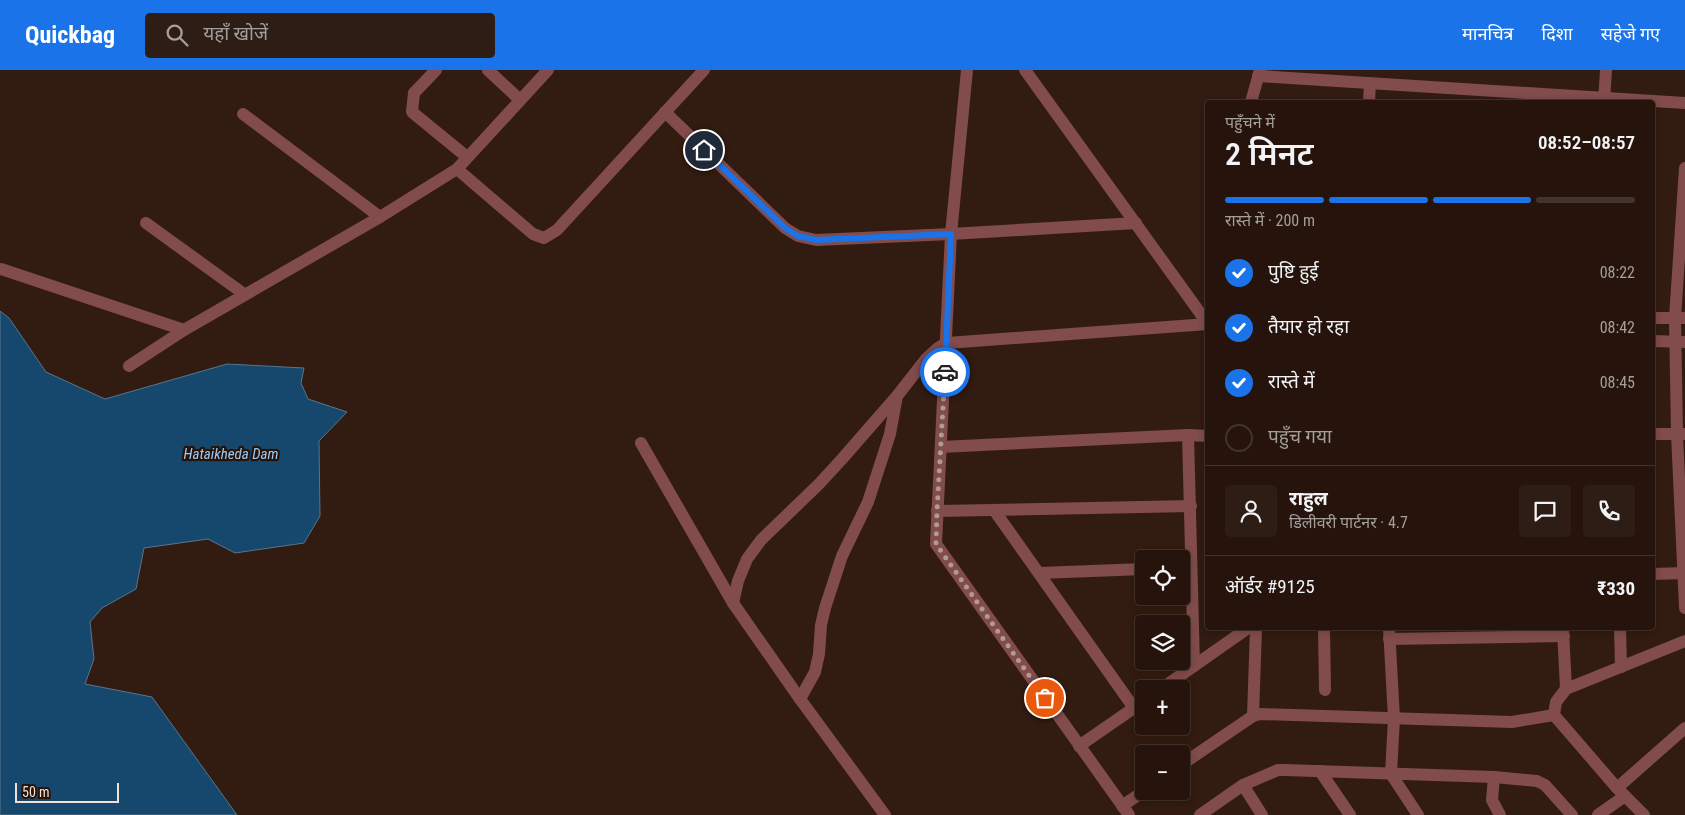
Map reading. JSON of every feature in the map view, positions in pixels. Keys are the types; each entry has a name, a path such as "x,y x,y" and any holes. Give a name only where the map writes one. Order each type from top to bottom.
{"street":[{"path":"436,70 414,93 412,112 467,157"},
{"path":"488,70 520,100"},
{"path":"129,366 184,330 380,217 457,169 548,70"},
{"path":"457,169 532,234 544,238 557,230 704,70"},
{"path":"967,70 951,234 936,544 1125,810 1135,800"},
{"path":"1025,70 1205,320"},
{"path":"1604,100 1606,70"},
{"path":"1252,100 1259,73 1534,98 1581,100"},
{"path":"1369,100 1370,84"},
{"path":"1450,100 1451,89"},
{"path":"1655,102 1685,103"},
{"path":"665,112 785,228 798,236 816,240 951,234 1136,222"},
{"path":"243,114 380,217"},
{"path":"1685,168 1680,318 1685,608"},
{"path":"146,223 244,294"},
{"path":"1,268 184,330"},
{"path":"1655,318 1680,318"},
{"path":"733,603 738,581 747,559 761,540 819,484 897,396 926,359 938,348 947,343 1205,324"},
{"path":"1655,341 1680,342"},
{"path":"800,699 815,672 824,608 842,556 868,502 890,434 897,396"},
{"path":"1655,434 1681,434"},
{"path":"941,446 1188,435 1205,436"},
{"path":"1188,435 1191,506 1188,550"},
{"path":"641,443 733,603 885,815"},
{"path":"937,511 1191,506"},
{"path":"994,510 1135,700"},
{"path":"1039,573 1135,569"},
{"path":"1655,574 1684,573"},
{"path":"1190,605 1194,666"},
{"path":"1174,680 1245,630"},
{"path":"1253,716 1256,630"},
{"path":"1324,630 1326,690"},
{"path":"1620,630 1621,667"},
{"path":"1418,815 1391,774 1394,718 1389,633 1563,632 1566,690"},
{"path":"1644,815 1621,792 1554,715 1556,702 1566,690 1685,641"},
{"path":"1079,746 1135,708"},
{"path":"1190,759 1253,716 1266,713 1512,722 1554,715"},
{"path":"1598,815 1685,728"},
{"path":"1200,815 1243,785 1278,770 1494,777 1543,783 1572,815"},
{"path":"1320,771 1350,815"},
{"path":"1494,777 1492,800 1500,815"},
{"path":"1243,785 1262,815"}],"water":[{"name":"Hataikheda Dam","path":"0,311 9,318 46,372 105,399 227,364 304,368 301,383 308,399 347,412 319,441 320,516 304,543 235,553 208,539 144,548 136,589 102,608 90,622 94,659 85,684 152,697 237,815 0,815"}],"way so far":[{"path":"945,372 936,544 1045,698"}],"route":[{"path":"704,150 785,228 798,236 816,240 951,234 945,372"}]}
